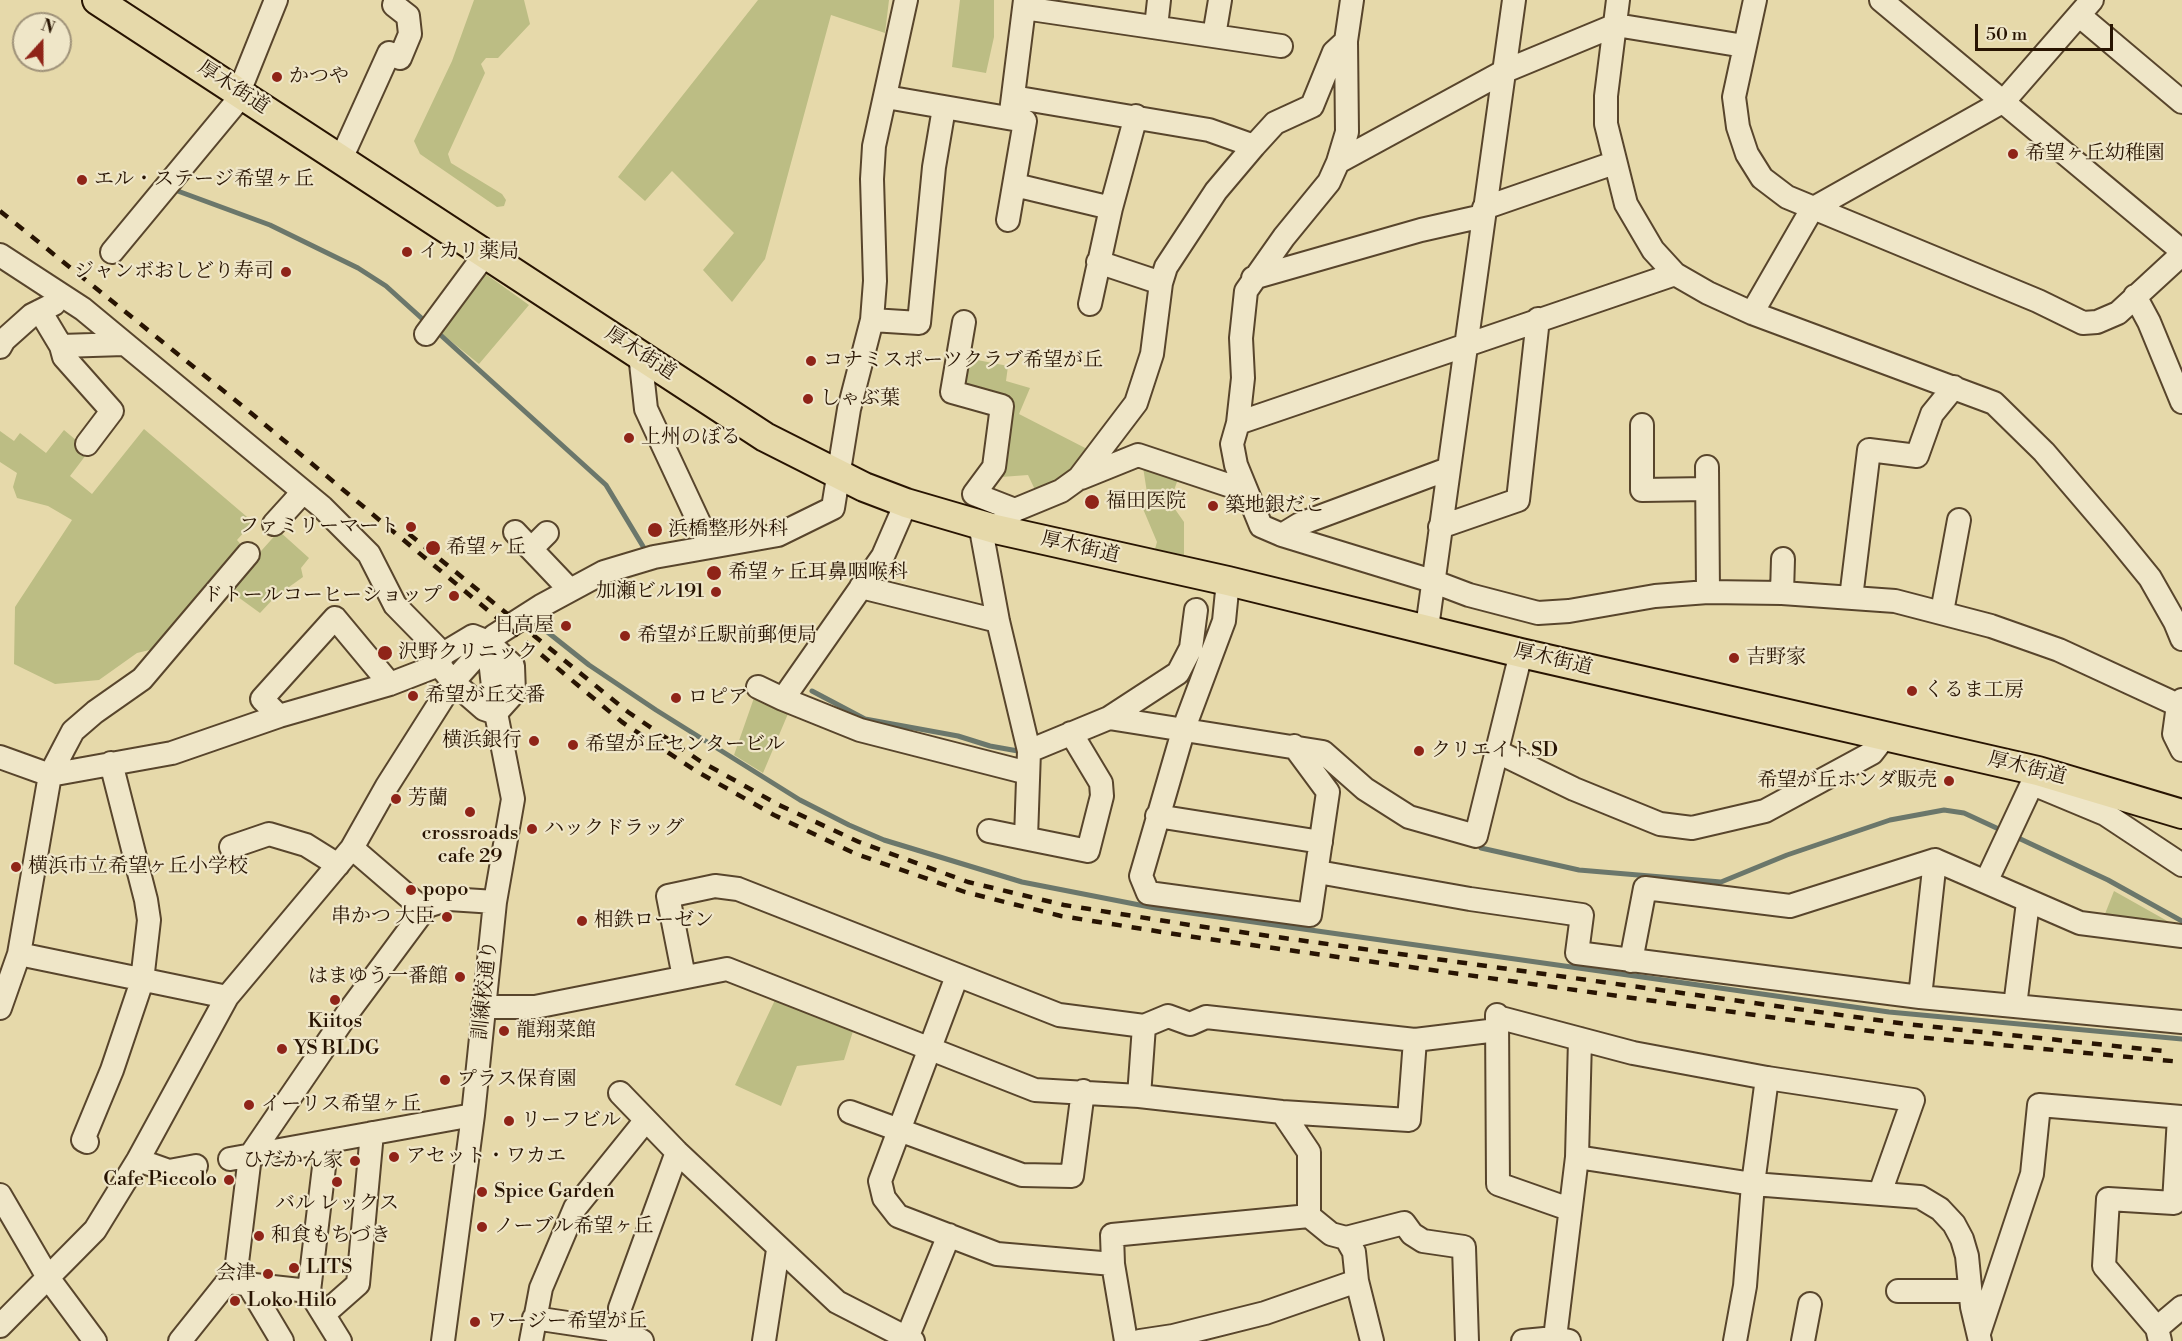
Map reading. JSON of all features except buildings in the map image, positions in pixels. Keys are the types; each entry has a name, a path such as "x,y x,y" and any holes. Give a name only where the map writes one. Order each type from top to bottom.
{"main road":[{"name":"厚木街道","path":"97,0 765,437 836,474 906,503 996,521 1521,653 1886,735 2036,777 2182,814"}],"street":[{"path":"112,252 241,93 276,0"},
{"path":"0,757 50,775 172,753 279,716 445,667 488,642 541,606 609,570 654,557 778,535 832,507 849,409 872,320 876,238 872,179 874,146 906,0"},
{"path":"1156,27 1160,0"},
{"path":"1214,36 1220,0"},
{"path":"1352,0 1346,42 1347,132 1338,162 1329,182 1284,237 1246,291 1241,338 1243,378 1238,423 1232,444 1236,465 1261,526 1282,535 1432,581 1469,595 1538,613 1569,611 1655,596 1708,592 1782,593 1895,601 1942,612 1991,626 2059,650 2180,703 2174,734 2182,750"},
{"path":"1427,628 1464,346 1514,0"},
{"path":"1618,0 1606,96 1606,124 1626,204 1636,226 1653,250 1675,273 1708,293 1752,313 1994,403 2044,453 2150,578 2182,639"},
{"path":"1755,0 1734,97 1738,127 1747,154 1762,178 1787,197 1812,209 2038,301 2083,323 2097,322 2118,313 2182,252 1881,0"},
{"path":"1012,107 1025,4 1097,9 1156,27 1281,46"},
{"path":"341,159 389,53 400,58 410,34 408,16 394,5"},
{"path":"1752,313 1812,209 2004,101 2086,8 2182,102"},
{"path":"1338,162 1504,71 1616,25 1744,46"},
{"path":"1079,478 1136,403 1152,354 1161,283 1166,267 1200,213 1254,146 1275,123 1312,106 1334,52 1346,42"},
{"path":"886,97 944,108 1012,107 1136,116 1209,130 1254,146"},
{"path":"1008,220 1025,121 1012,107"},
{"path":"872,320 919,323 934,167 944,108"},
{"path":"1090,304 1111,208 1136,116"},
{"path":"1253,278 1484,212 1614,163"},
{"path":"1015,186 1111,208"},
{"path":"426,334 486,253"},
{"path":"0,255 65,298 124,344 303,492 369,554 394,605 445,667 484,709 496,712"},
{"path":"1098,262 1161,283"},
{"path":"1238,423 1675,273"},
{"path":"2134,296 2150,322 2182,402"},
{"path":"0,347 4,340 40,311 65,298"},
{"path":"40,311 61,346 63,357 112,411 87,444"},
{"path":"1440,527 1518,500 1538,319"},
{"path":"964,322 952,392 1002,406 994,467 974,494 996,521 998,621 1029,762 1026,838"},
{"path":"61,346 124,344"},
{"path":"640,354 646,409 710,546"},
{"path":"1851,598 1869,450 1917,456 1932,414 1954,387"},
{"path":"1642,425 1642,490 1707,478 1708,592"},
{"path":"996,521 1060,491 1079,478 1138,455 1246,491"},
{"path":"1282,535 1300,524 1448,469"},
{"path":"274,524 303,492"},
{"path":"783,699 883,556 906,503"},
{"path":"1942,612 1959,520"},
{"path":"515,532 570,590"},
{"path":"531,549 548,533"},
{"path":"0,1008 19,954 50,775 73,731 95,712 142,679 248,554"},
{"path":"1782,593 1783,560"},
{"path":"1228,581 1224,621 1184,728 1141,876 1148,893 1310,915 1328,792 1294,746"},
{"path":"861,587 998,621"},
{"path":"758,687 860,730 1029,762 1071,733 1108,718 1178,673 1191,648 1196,610"},
{"path":"279,716 262,699 335,618 390,684"},
{"name":"訓練校通り","path":"439,1340 473,1114 495,902 513,799 496,712 488,642"},
{"path":"1108,718 1184,728 1323,752 1365,789 1409,817 1476,836 1521,653"},
{"path":"0,1326 95,1230 138,1160 227,997 345,857 387,786 445,667"},
{"path":"989,831 1088,851 1102,796 1101,783 1071,733"},
{"path":"1498,752 1574,789 1659,824 1692,828 1766,811 1872,753 1886,735"},
{"path":"87,1142 84,1140 112,1070 142,981 149,920 111,763"},
{"path":"1986,882 2036,777 2105,814 2182,865"},
{"path":"1157,816 1321,842"},
{"path":"231,847 269,834 345,857 424,910"},
{"path":"1631,961 1645,888 1790,906 1935,860 2080,923 2182,936"},
{"path":"1920,997 1935,860"},
{"path":"1318,872 1470,899 1582,915 1577,953 1920,997 2182,1022"},
{"path":"684,977 668,896 715,886 738,889 1059,1015 1144,1026 1168,1016 1190,1024 1206,1017 1414,1040 1498,1017 1633,1053 1767,1078 1913,1100 1880,1193"},
{"path":"282,1341 237,1283 240,1158 427,906 449,899 495,902"},
{"path":"2015,1006 2028,902"},
{"path":"19,954 227,997"},
{"path":"483,1007 535,1007 727,969 928,1050 1035,1090 1138,1095 1282,1112 1409,1120 1414,1040"},
{"path":"957,976 880,1181 884,1198 898,1216 997,1254 1113,1264"},
{"path":"1498,1017 1498,1184 1569,1209"},
{"path":"1138,1095 1144,1026"},
{"path":"1523,1341 1562,1340 1569,1209 1577,1157 1580,1039"},
{"path":"1735,1341 1745,1286 1753,1184 1767,1078"},
{"path":"850,1112 1022,1175 1072,1176 1083,1091"},
{"path":"620,1093 778,1250 837,1302 910,1340 949,1236"},
{"path":"1980,1337 2032,1174 2039,1105 2180,1117 2174,1203 2108,1199 2104,1266 2159,1334 2182,1307"},
{"path":"1282,1112 1309,1152 1309,1216"},
{"path":"240,1158 473,1114"},
{"path":"531,1341 541,1288 575,1208 646,1119"},
{"path":"324,1314 358,1284 372,1133"},
{"path":"327,1142 309,1291 340,1341"},
{"path":"619,1336 620,1308 677,1152"},
{"path":"1577,1157 1753,1184 1920,1197 1940,1209 1954,1224 1967,1256 1970,1291 1980,1337"},
{"path":"138,1160 169,1171 196,1166"},
{"path":"0,1196 49,1279 94,1341"},
{"path":"1126,1341 1113,1264 1112,1234 1309,1216 1331,1234 1346,1238 1404,1223 1412,1234 1423,1241 1464,1247 1467,1341"},
{"path":"1346,1238 1354,1252 1357,1281 1372,1341"},
{"path":"764,1341 778,1250"},
{"path":"1140,1341 1173,1336 1265,1313 1357,1281"},
{"path":"237,1283 309,1291"},
{"path":"180,1341 237,1283"},
{"path":"1898,1291 1970,1291"},
{"path":"1803,1341 1810,1304"},
{"path":"534,1318 642,1341"}],"green space":[{"path":"474,0 524,0 530,24 498,58 486,58 481,64 485,73 448,154 451,163 502,194 506,200 504,206 497,207 420,154 414,141 452,61"},
{"path":"758,0 889,0 885,33 831,15 765,259 732,302 703,270 734,233 672,171 645,201 618,177"},
{"path":"960,0 994,0 994,37 986,73 952,67"},
{"path":"483,272 529,305 479,364 441,333"},
{"path":"967,358 1008,366 1006,381 1030,388 1019,414 1091,451 1077,471 1037,494 1028,475 1001,477 1009,426 962,386"},
{"path":"144,429 253,522 237,540 243,547 158,648 137,653 99,680 55,684 14,664 15,607 72,520 48,506 17,498 13,487 17,473 0,462 0,431 14,441 20,433 46,453 64,430 89,451 70,476 92,494"},
{"path":"1143,467 1179,476 1170,502 1184,522 1184,555 1155,549 1157,542 1141,504 1148,499"},
{"path":"279,531 309,558 301,568 303,577 275,597 260,613 227,589"},
{"path":"755,695 790,709 763,773 734,755"},
{"path":"2114,891 2178,927 2103,919"},
{"path":"775,1000 854,1028 844,1060 797,1066 781,1106 735,1085"}],"waterway":[{"path":"175,190 270,225 358,268 386,286 428,324"},
{"path":"435,330 606,485 644,548"},
{"path":"531,619 589,665 800,800 884,840 1022,882 1155,908 1889,1012 2182,1039"},
{"path":"812,691 865,719 958,736 990,746 1018,751"},
{"path":"1481,848 1579,870 1721,882 1787,855 1890,820 1944,810 1964,813 2003,831"},
{"path":"2014,836 2108,880 2182,921"}],"railway":[{"path":"0,211 251,413 622,722 696,771 774,815 856,854 965,892 1061,916 1187,936 1906,1036 2182,1062"},
{"path":"409,534 628,712 700,761 779,805 859,842 968,882 1064,905 1190,925 1906,1024 2163,1051"}],"place":[{"name":"かつや","path":"277,77"},
{"name":"希望ヶ丘幼稚園","path":"2013,154"},
{"name":"エル・ステージ希望ヶ丘","path":"82,180"},
{"name":"イカリ薬局","path":"407,252"},
{"name":"ジャンボおしどり寿司","path":"286,272"},
{"name":"コナミスポーツクラブ希望が丘","path":"811,361"},
{"name":"しゃぶ葉","path":"808,399"},
{"name":"上州のぼる","path":"629,438"},
{"name":"福田医院","path":"1092,502"},
{"name":"築地銀だこ","path":"1213,506"},
{"name":"ファミリーマート","path":"411,527"},
{"name":"浜橋整形外科","path":"655,530"},
{"name":"希望ヶ丘","path":"433,548"},
{"name":"希望ヶ丘耳鼻咽喉科","path":"714,573"},
{"name":"加瀬ビル191","path":"716,592"},
{"name":"ドトールコーヒーショップ","path":"454,596"},
{"name":"日高屋","path":"566,626"},
{"name":"希望が丘駅前郵便局","path":"625,636"},
{"name":"沢野クリニック","path":"385,653"},
{"name":"吉野家","path":"1734,658"},
{"name":"くるま工房","path":"1912,691"},
{"name":"希望が丘交番","path":"413,696"},
{"name":"ロピア","path":"676,698"},
{"name":"横浜銀行","path":"534,741"},
{"name":"希望が丘センタービル","path":"573,745"},
{"name":"クリエイトSD","path":"1419,751"},
{"name":"希望が丘ホンダ販売","path":"1949,781"},
{"name":"芳蘭","path":"396,799"},
{"name":"crossroads cafe 29","path":"470,812"},
{"name":"ハックドラッグ","path":"532,829"},
{"name":"横浜市立希望ヶ丘小学校","path":"16,867"},
{"name":"popo","path":"411,890"},
{"name":"串かつ 大臣","path":"447,917"},
{"name":"相鉄ローゼン","path":"582,921"},
{"name":"はまゆう一番館","path":"460,977"},
{"name":"Kiitos","path":"335,1000"},
{"name":"龍翔菜館","path":"504,1031"},
{"name":"YS BLDG","path":"282,1049"},
{"name":"プラス保育園","path":"445,1080"},
{"name":"イーリス希望ヶ丘","path":"249,1105"},
{"name":"リーフビル","path":"509,1121"},
{"name":"アセット・ワカエ","path":"394,1157"},
{"name":"ひだかん家","path":"355,1161"},
{"name":"Cafe Piccolo","path":"229,1180"},
{"name":"バル レックス","path":"337,1182"},
{"name":"Spice Garden","path":"482,1192"},
{"name":"ノーブル希望ヶ丘","path":"482,1227"},
{"name":"和食もちづき","path":"259,1236"},
{"name":"LITS","path":"294,1268"},
{"name":"会津","path":"268,1274"},
{"name":"Loko Hilo","path":"235,1301"},
{"name":"ワージー希望が丘","path":"475,1322"}]}
